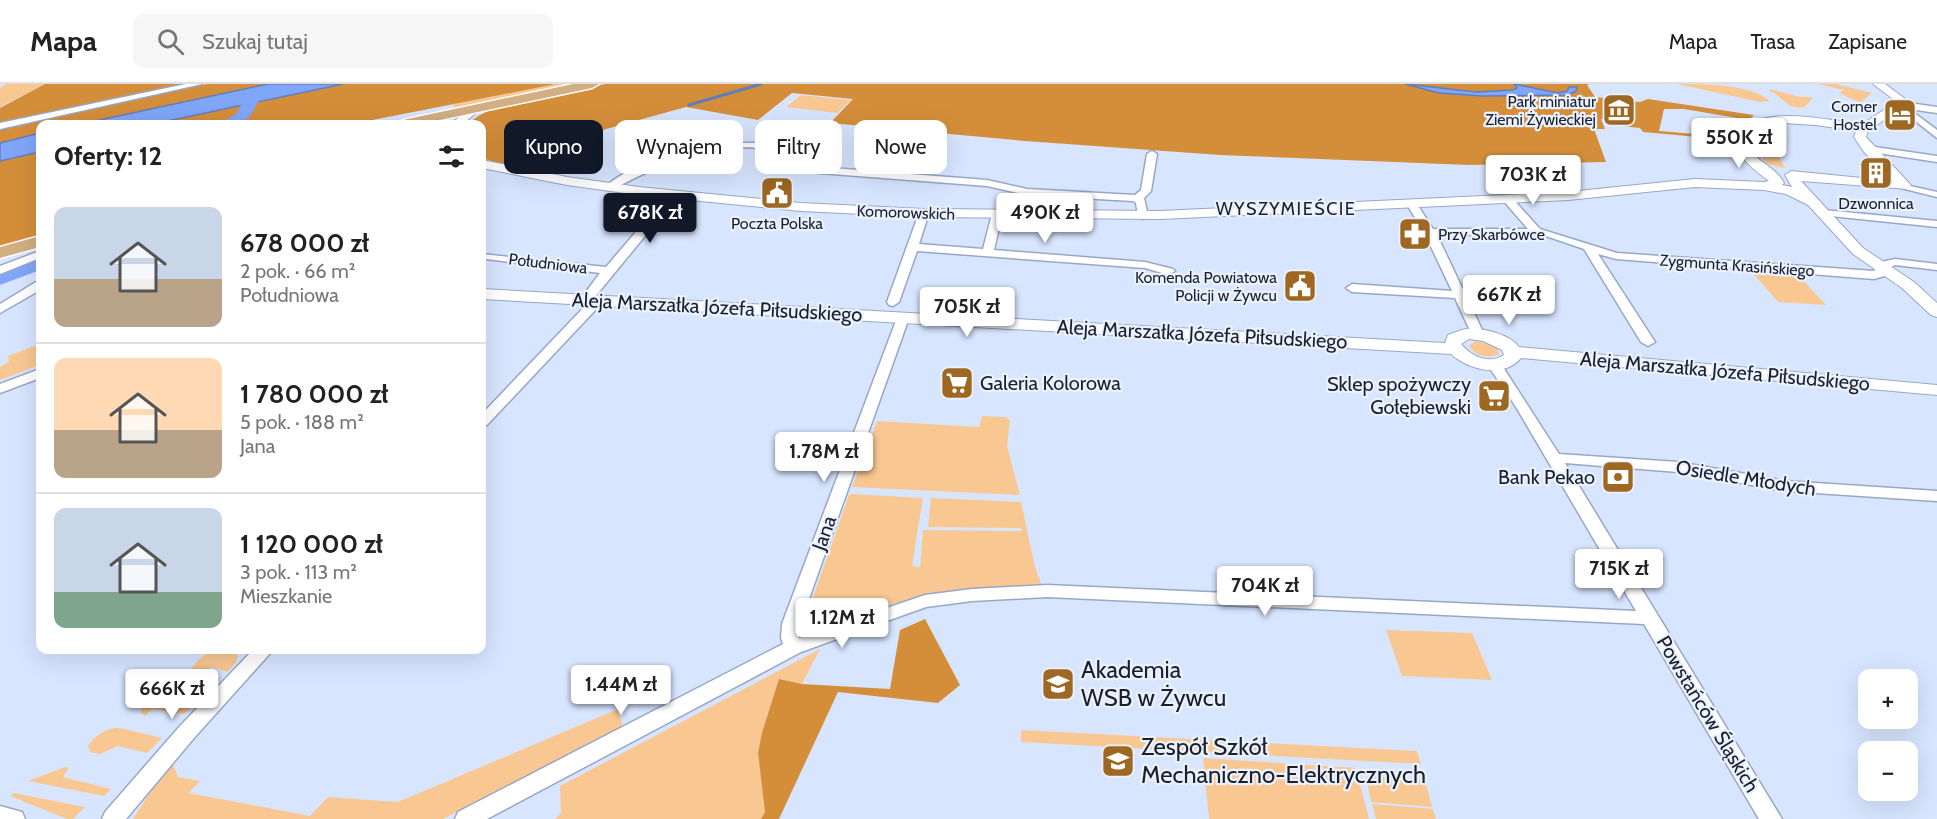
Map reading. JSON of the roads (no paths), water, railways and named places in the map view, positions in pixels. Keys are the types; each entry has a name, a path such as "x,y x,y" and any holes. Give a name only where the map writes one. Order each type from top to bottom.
{"main road":[{"path":"423,120 592,84"},
{"path":"0,253 36,244"}],"street":[{"path":"0,126 198,84"},
{"path":"1878,84 1937,135"},
{"path":"1898,84 1899,101"},
{"path":"1899,101 1932,109"},
{"path":"1899,101 1863,129 1860,136 1868,149 1906,186"},
{"path":"461,120 473,110"},
{"path":"1764,186 1773,185 1776,180 1746,155 1738,138 1745,130 1768,122 1791,119 1863,129"},
{"path":"610,187 645,170 708,150 746,145 781,150 802,165 819,170 968,181 1027,192 1138,198 1146,191 1152,154"},
{"path":"1868,149 1937,159"},
{"path":"1757,164 1775,171 1803,177 1906,186 1937,195"},
{"name":"Komorowskich","path":"486,165 567,181 673,195 801,207 924,213 1143,216 1568,196 1684,183 1764,186 1790,191 1819,208"},
{"path":"1803,177 1793,179 1794,182 1858,252 1908,285 1937,312"},
{"name":"Południowa","path":"486,418 591,301 606,274 673,195"},
{"path":"1138,198 1141,201 1143,216"},
{"path":"1507,199 1536,232"},
{"path":"1411,203 1430,232 1478,334"},
{"path":"1819,208 1937,224"},
{"path":"893,302 924,213"},
{"path":"988,253 997,214"},
{"name":"Zygmunta Krasińskiego","path":"1430,232 1536,232 1566,238 1607,255 1633,258 1866,274 1884,271 1885,264 1895,262 1937,267"},
{"path":"913,247 1145,265 1169,271"},
{"path":"1588,248 1648,342"},
{"path":"0,270 36,256"},
{"name":"Południowa","path":"486,256 606,270 606,274"},
{"path":"0,309 36,287"},
{"path":"1352,288 1460,295"},
{"name":"Aleja Marszałka Józefa Piłsudskiego","path":"486,294 1456,350"},
{"name":"Jana","path":"794,647 790,638 791,624 903,318"},
{"path":"1478,334 1504,343 1513,352 1509,360 1494,364 1472,360 1456,350 1453,344 1454,339 1478,334"},
{"name":"Aleja Marszałka Józefa Piłsudskiego","path":"1513,352 1937,390"},
{"name":"Powstańców Śląskich","path":"1494,364 1554,458 1771,819"},
{"path":"0,388 36,374"},
{"name":"Osiedle Młodych","path":"1554,458 1677,467 1796,487 1937,496"},
{"path":"466,819 794,647 925,601 972,595 1047,591 1651,618"},
{"path":"113,819 187,732 260,654"},
{"path":"0,816 14,819"}],"water":[{"path":"268,84 343,84 172,120 100,120"},
{"path":"1405,84 1476,92 1513,90 1517,88 1514,84 1558,93 1567,91 1569,87 1577,87 1576,91 1568,95 1482,96 1439,93"},
{"path":"36,134 36,153 0,161 0,143"}],"waterway":[{"path":"689,105 761,84"},
{"path":"237,120 242,117 253,96"},
{"path":"0,279 36,265"}],"place":[{"name":"Park miniatur Ziemi Żywieckiej","path":"1619,110"},
{"name":"Corner Hostel","path":"1900,115"},
{"name":"Dzwonnica","path":"1876,173"},
{"name":"Poczta Polska","path":"777,193"},
{"name":"Przy Skarbówce","path":"1415,234"},
{"name":"Komenda Powiatowa Policji w Żywcu","path":"1300,286"},
{"name":"Galeria Kolorowa","path":"957,383"},
{"name":"Sklep spożywczy Gołębiewski","path":"1494,396"},
{"name":"Bank Pekao","path":"1618,477"},
{"name":"Akademia WSB w Żywcu","path":"1058,684"},
{"name":"Zespół Szkół Mechaniczno-Elektrycznych","path":"1118,761"}],"district":[{"name":"WYSZYMIEŚCIE","path":"1286,209"}]}
